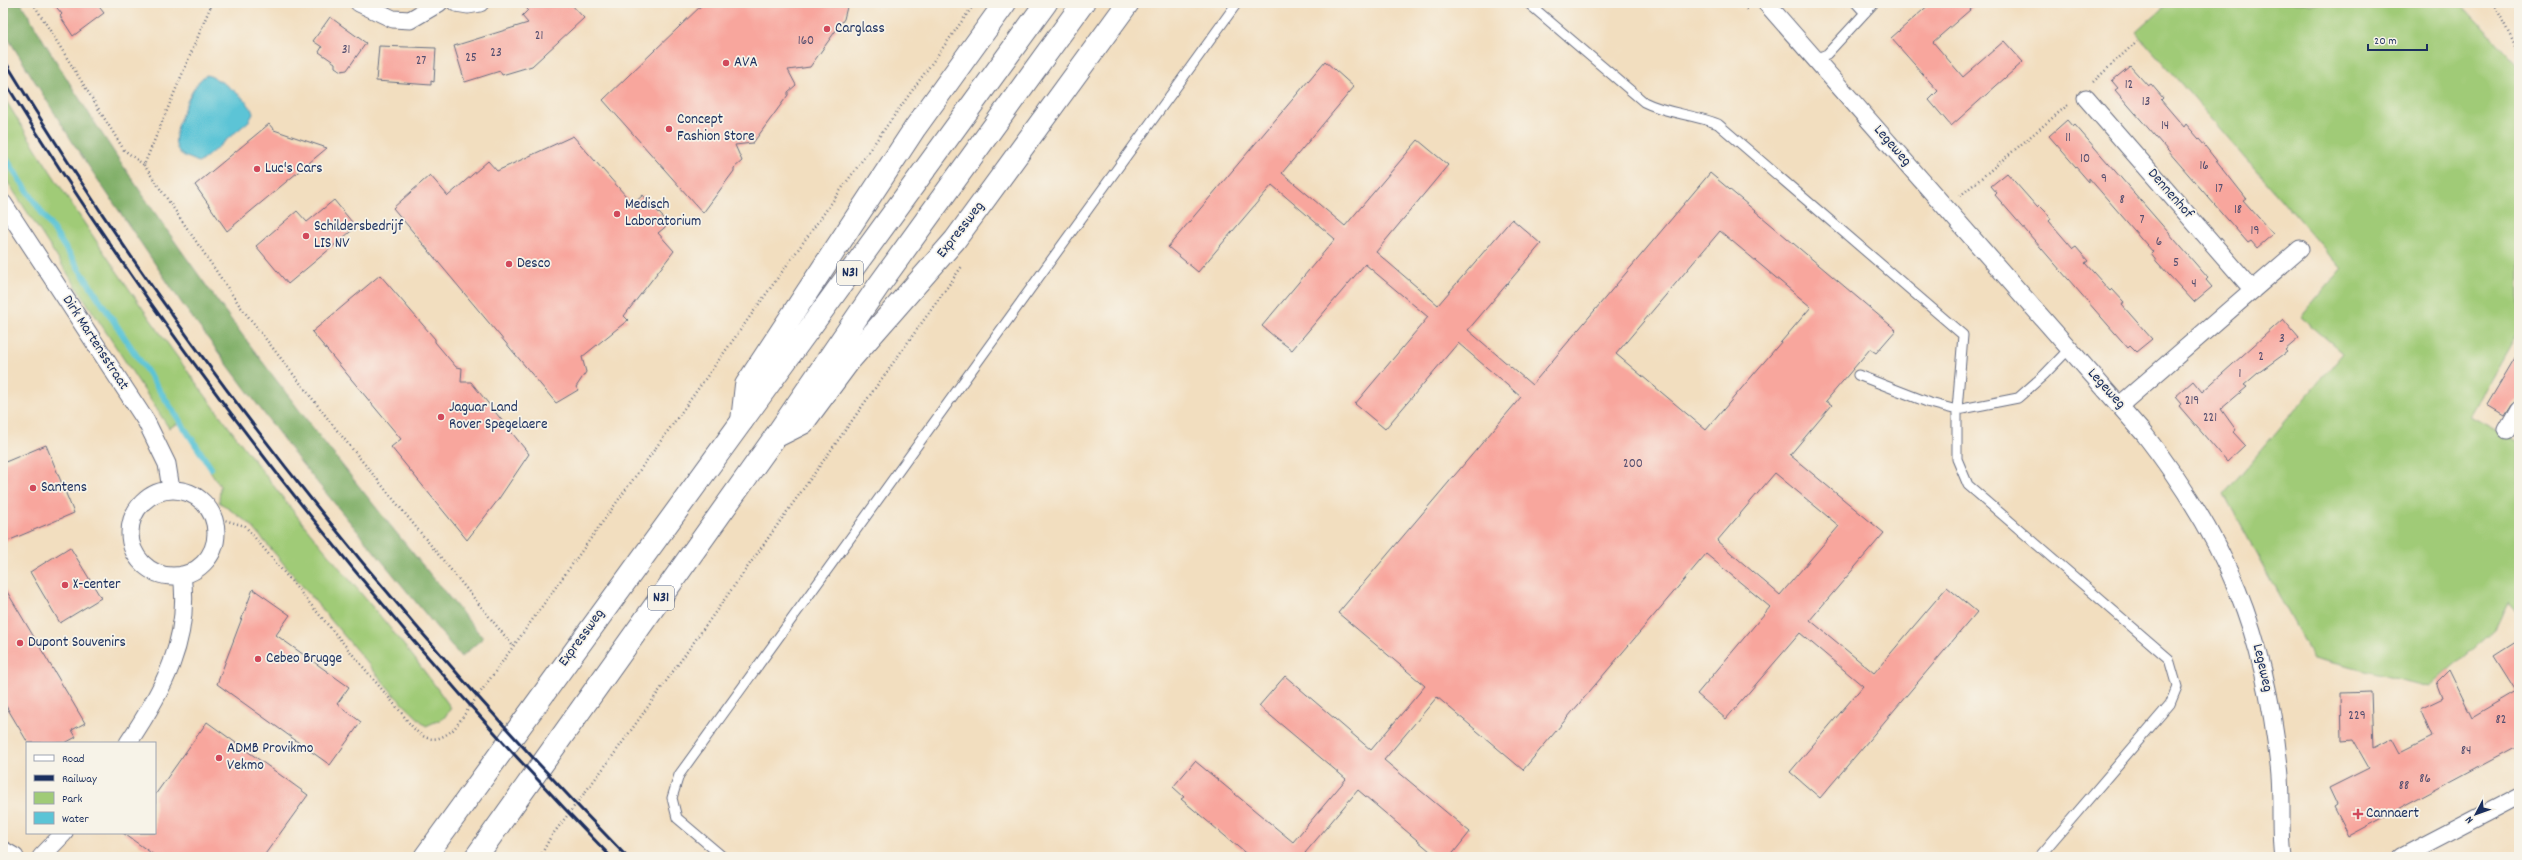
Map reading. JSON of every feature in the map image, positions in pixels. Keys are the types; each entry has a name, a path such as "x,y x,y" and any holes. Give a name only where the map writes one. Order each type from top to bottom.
{"main road":[{"name":"Expressweg","path":"742,421 746,385 915,128 1005,3"},
{"name":"Expressweg","path":"425,857 1046,3"},
{"name":"Expressweg","path":"476,857 775,437 879,285 1083,3"},
{"name":"Expressweg","path":"775,437 803,423 850,361 955,240 1128,3"}],"street":[{"path":"359,3 393,19 410,20 439,3"},
{"path":"456,3 468,5 480,3"},
{"name":"Legeweg","path":"1766,3 2069,349 2120,405 2180,481 2204,519 2226,560 2246,610 2262,662 2280,767 2283,857"},
{"name":"Dennenhof","path":"2083,95 2253,290"},
{"name":"Dirk Martensstraat","path":"3,203 146,421 167,464 170,489"},
{"path":"2120,405 2300,249"},
{"path":"2507,430 2519,409"},
{"path":"170,489 188,492 196,496 204,502 214,517 216,528 213,549 201,566 182,575 164,575 148,568 136,555 130,539 130,522 139,505 154,494 170,489"},
{"path":"129,742 167,676 177,649 184,625 185,597 182,575"},
{"path":"2402,857 2519,796"},
{"path":"41,857 63,834"},
{"path":"3,850 15,857"}],"lane":[{"path":"723,857 677,818 672,798 679,775 1237,3"},
{"path":"1528,3 1644,102 1657,109 1703,118 1718,124 1963,336 1957,410 1957,459 1968,485 2169,659 2177,687 2170,704 2039,857"},
{"path":"1856,3 1865,13"},
{"path":"1815,59 1827,54 1874,3"},
{"path":"1858,375 1930,403 1957,410 2018,398 2044,375 2069,349"}],"path":[{"path":"33,3 124,150 144,165 240,306 336,429 513,646"},
{"path":"144,165 212,3"},
{"path":"214,517 245,526 400,710 417,733 428,739 443,738 454,729 975,3"},
{"path":"1741,3 1751,14"},
{"path":"2494,3 2519,54"},
{"path":"1946,207 2083,95 2137,41"},
{"path":"540,857 550,838 612,757 964,264"}],"green space":[{"path":"3,3 21,3 72,87 181,251 298,409 420,562 483,638 461,657 298,459 183,305 75,146 3,30"},
{"path":"2168,3 2460,3 2519,66 2519,330 2470,416 2519,443 2519,615 2508,602 2495,629 2429,687 2313,658 2224,494 2343,353 2301,317 2342,269 2136,32"},
{"path":"3,96 72,205 183,366 301,521 397,636 434,684 451,708 444,718 426,726 395,696 250,524 219,502 220,486 179,423 169,428 3,175"}],"water":[{"path":"207,75 227,85 247,103 253,114 249,121 199,163 180,153 176,145 176,138 177,129 190,95 196,85"}],"building":[{"path":"53,3 96,3 104,13 73,36 60,16 62,14"},
{"path":"522,3 570,3 584,18 532,66 502,75 500,71 465,82 454,46 528,23 522,16 528,10"},
{"path":"704,3 848,3 844,19 810,67 788,70 796,85 788,92 788,95 753,143 735,145 742,161 734,168 734,171 703,213 603,100"},
{"path":"1931,3 1978,3 1933,42 1963,77 2004,41 2023,62 1951,126 1929,100 1938,91 1891,38"},
{"path":"330,17 366,43 347,70 341,71 335,67 335,63 319,52 322,47 313,41"},
{"path":"379,46 436,48 434,82 431,81 431,85 376,81"},
{"path":"1325,61 1354,87 1282,173 1345,226 1418,140 1448,165 1376,252 1438,305 1512,219 1541,244 1468,330 1532,385 1710,173 1896,330 1876,353 1870,349 1826,401 1832,405 1790,455 1884,533 1810,620 1874,673 1947,587 1977,612 1820,798 1790,772 1863,686 1800,633 1726,719 1697,694 1770,607 1706,554 1523,770 1437,697 1384,760 1470,832 1450,857 1437,857 1358,790 1305,853 1310,857 1250,857 1181,799 1184,797 1173,787 1195,761 1293,842 1346,779 1259,706 1285,676 1371,750 1425,686 1338,613 1521,397 1458,343 1385,429 1355,404 1428,317 1365,264 1292,350 1276,338 1262,326 1335,239 1272,185 1198,272 1168,247","holes":["1720,231 1811,307 1706,430 1616,354","1775,473 1839,526 1780,595 1717,541"]},
{"path":"2130,66 2148,86 2151,84 2163,98 2161,100 2184,127 2186,124 2205,146 2246,198 2243,200 2273,234 2257,248 2251,241 2248,243 2115,90 2118,88 2112,81"},
{"path":"2067,120 2073,127 2075,125 2208,278 2206,280 2212,287 2194,302 2157,262 2151,254 2153,252 2089,178 2089,182 2049,136"},
{"name":"Luc's Cars","path":"269,124 274,130 327,148 227,231 195,185"},
{"name":"Desco","path":"573,136 633,204 643,195 669,224 658,233 674,251 624,316 628,320 582,357 586,372 576,387 578,390 556,403 393,208 430,175 448,196 488,161 497,171"},
{"path":"2007,173 2037,207 2039,205 2046,212 2051,219 2049,221 2073,249 2076,247 2088,261 2085,263 2110,291 2112,289 2124,302 2122,305 2152,339 2136,352 2130,346 2128,348 1995,195 1997,193 1991,186"},
{"name":"Schildersbedrijf LIS NV","path":"334,200 356,227 288,284 256,246 297,211 307,222"},
{"name":"Jaguar Land Rover Spegelaere","path":"380,275 435,339 435,342 456,367 462,368 461,382 471,382 529,454 498,500 467,540 391,447 401,439 312,332"},
{"path":"2283,319 2299,338 2285,350 2287,352 2244,385 2247,387 2221,409 2236,430 2233,432 2245,445 2227,462 2179,406 2181,404 2175,397 2193,381 2202,392"},
{"path":"2519,351 2519,399 2511,404 2504,415 2487,405"},
{"name":"Santens","path":"46,445 74,513 3,543 3,463"},
{"name":"X-center","path":"70,547 101,598 60,623 30,572"},
{"name":"Dupont Souvenirs","path":"3,585 85,723 72,730 76,737 67,742 27,742 3,701"},
{"path":"253,589 290,615 276,635 349,687 337,704 361,722 330,765 217,684"},
{"path":"2519,640 2519,745 2349,836 2334,807 2337,805 2329,788 2369,768 2353,740 2342,741 2341,693 2371,692 2373,748 2392,738 2400,753 2432,737 2420,709 2443,698 2437,682 2449,670 2472,717 2516,691 2494,656"},
{"name":"ADMB Provikmo Vekmo","path":"207,722 308,795 263,857 157,857 124,834 156,834 156,794"}],"waterway":[{"path":"3,154 211,468"}],"railway":[{"path":"3,58 70,166 141,271 215,374 292,475 372,574 455,670 540,765 627,857"},
{"path":"3,79 69,183 139,286 211,386 286,484 363,581 443,675 526,767 611,857"}],"place":[{"name":"Carglass","path":"827,29"},
{"name":"AVA","path":"726,63"},
{"name":"Concept Fashion Store","path":"669,129"},
{"name":"Luc's Cars","path":"257,169"},
{"name":"Medisch Laboratorium","path":"617,214"},
{"name":"Schildersbedrijf LIS NV","path":"306,236"},
{"name":"Desco","path":"509,264"},
{"name":"Jaguar Land Rover Spegelaere","path":"441,417"},
{"name":"Santens","path":"33,488"},
{"name":"X-center","path":"65,585"},
{"name":"Dupont Souvenirs","path":"20,643"},
{"name":"Cebeo Brugge","path":"258,659"},
{"name":"ADMB Provikmo Vekmo","path":"219,758"},
{"name":"Cannaert","path":"2358,814"}]}
